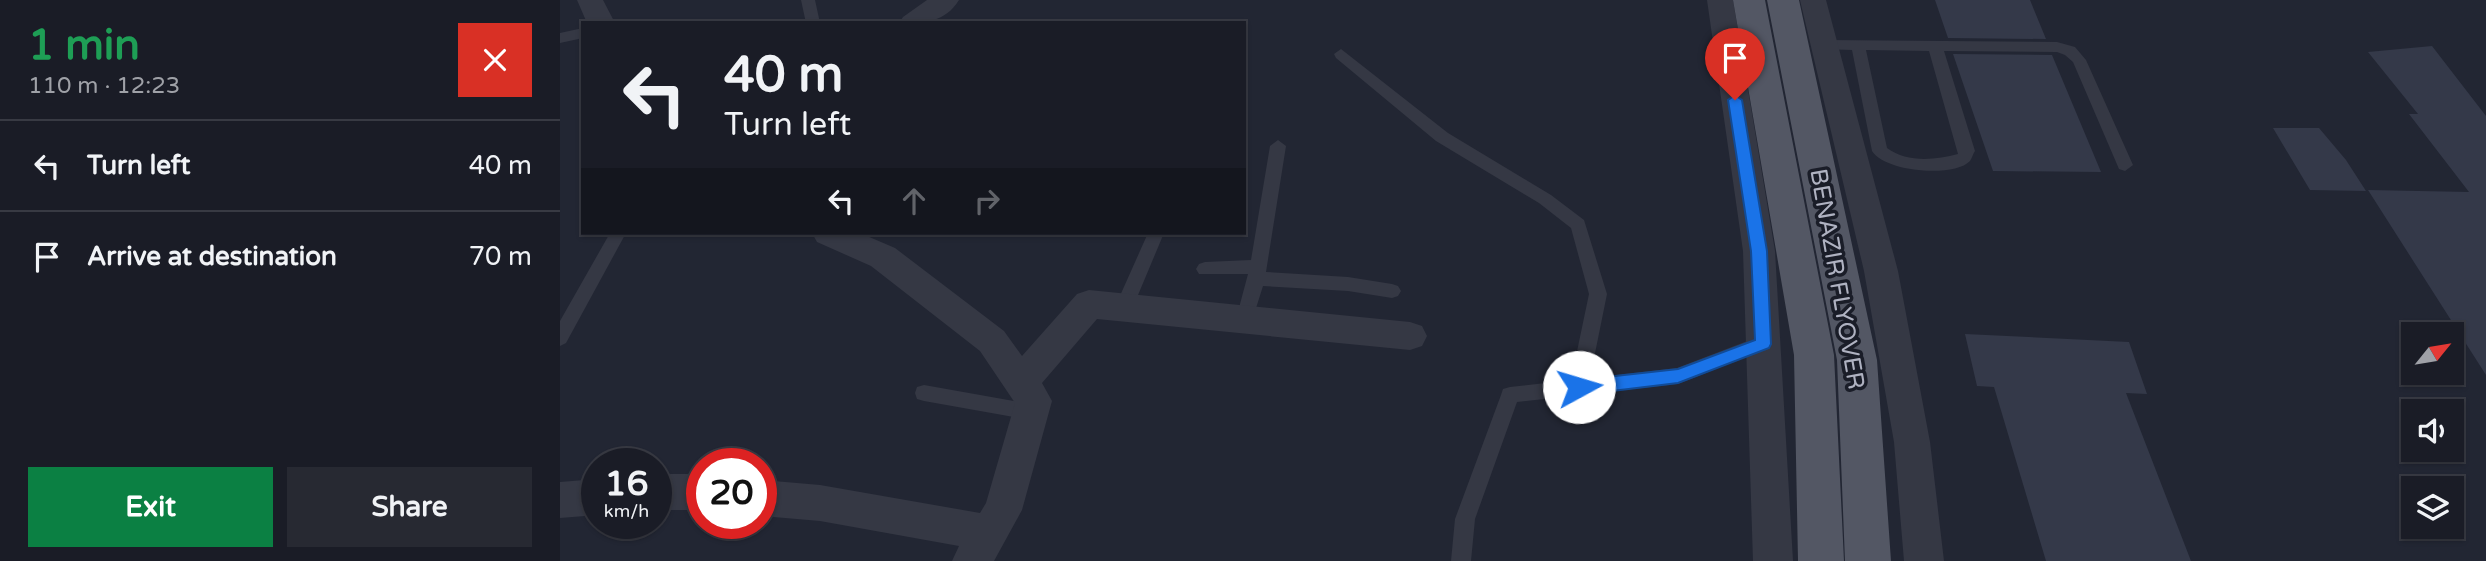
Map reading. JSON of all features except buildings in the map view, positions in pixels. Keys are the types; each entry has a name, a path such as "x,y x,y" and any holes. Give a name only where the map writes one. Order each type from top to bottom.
{"main road":[{"name":"BENAZIR FLYOVER","path":"1749,0 1814,355 1821,561"},
{"name":"BENAZIR FLYOVER","path":"1783,0 1857,360 1868,561"}],"street":[{"path":"590,0 600,21"},
{"path":"916,21 946,0"},
{"path":"1720,0 1759,251 1773,561"},
{"path":"1813,0 1881,271 1912,442 1924,561"},
{"path":"833,235 883,257 992,341 1026,397"},
{"path":"777,499 820,503 981,547 1003,510 1026,397 1090,304 1410,336"},
{"path":"560,500 581,498"}],"lane":[{"path":"808,0 813,21"},
{"path":"560,38 581,33"},
{"path":"1824,45 2057,47 2070,51 2079,60 2125,165"},
{"path":"1858,46 1880,151 1889,160 1902,164 1952,162 1964,159 1967,151 1935,46"},
{"path":"1341,54 1442,137 1545,199 1578,225 1598,294 1579,387"},
{"path":"1245,319 1257,273 1278,146"},
{"path":"560,338 617,235"},
{"path":"1124,307 1155,235"},
{"path":"1205,269 1257,273 1392,291"},
{"path":"1461,561 1465,519 1510,395 1678,376 1763,344"},
{"path":"924,393 1026,397"}],"route":[{"path":"1579,387 1678,376 1763,344 1759,251 1735,100"}]}
